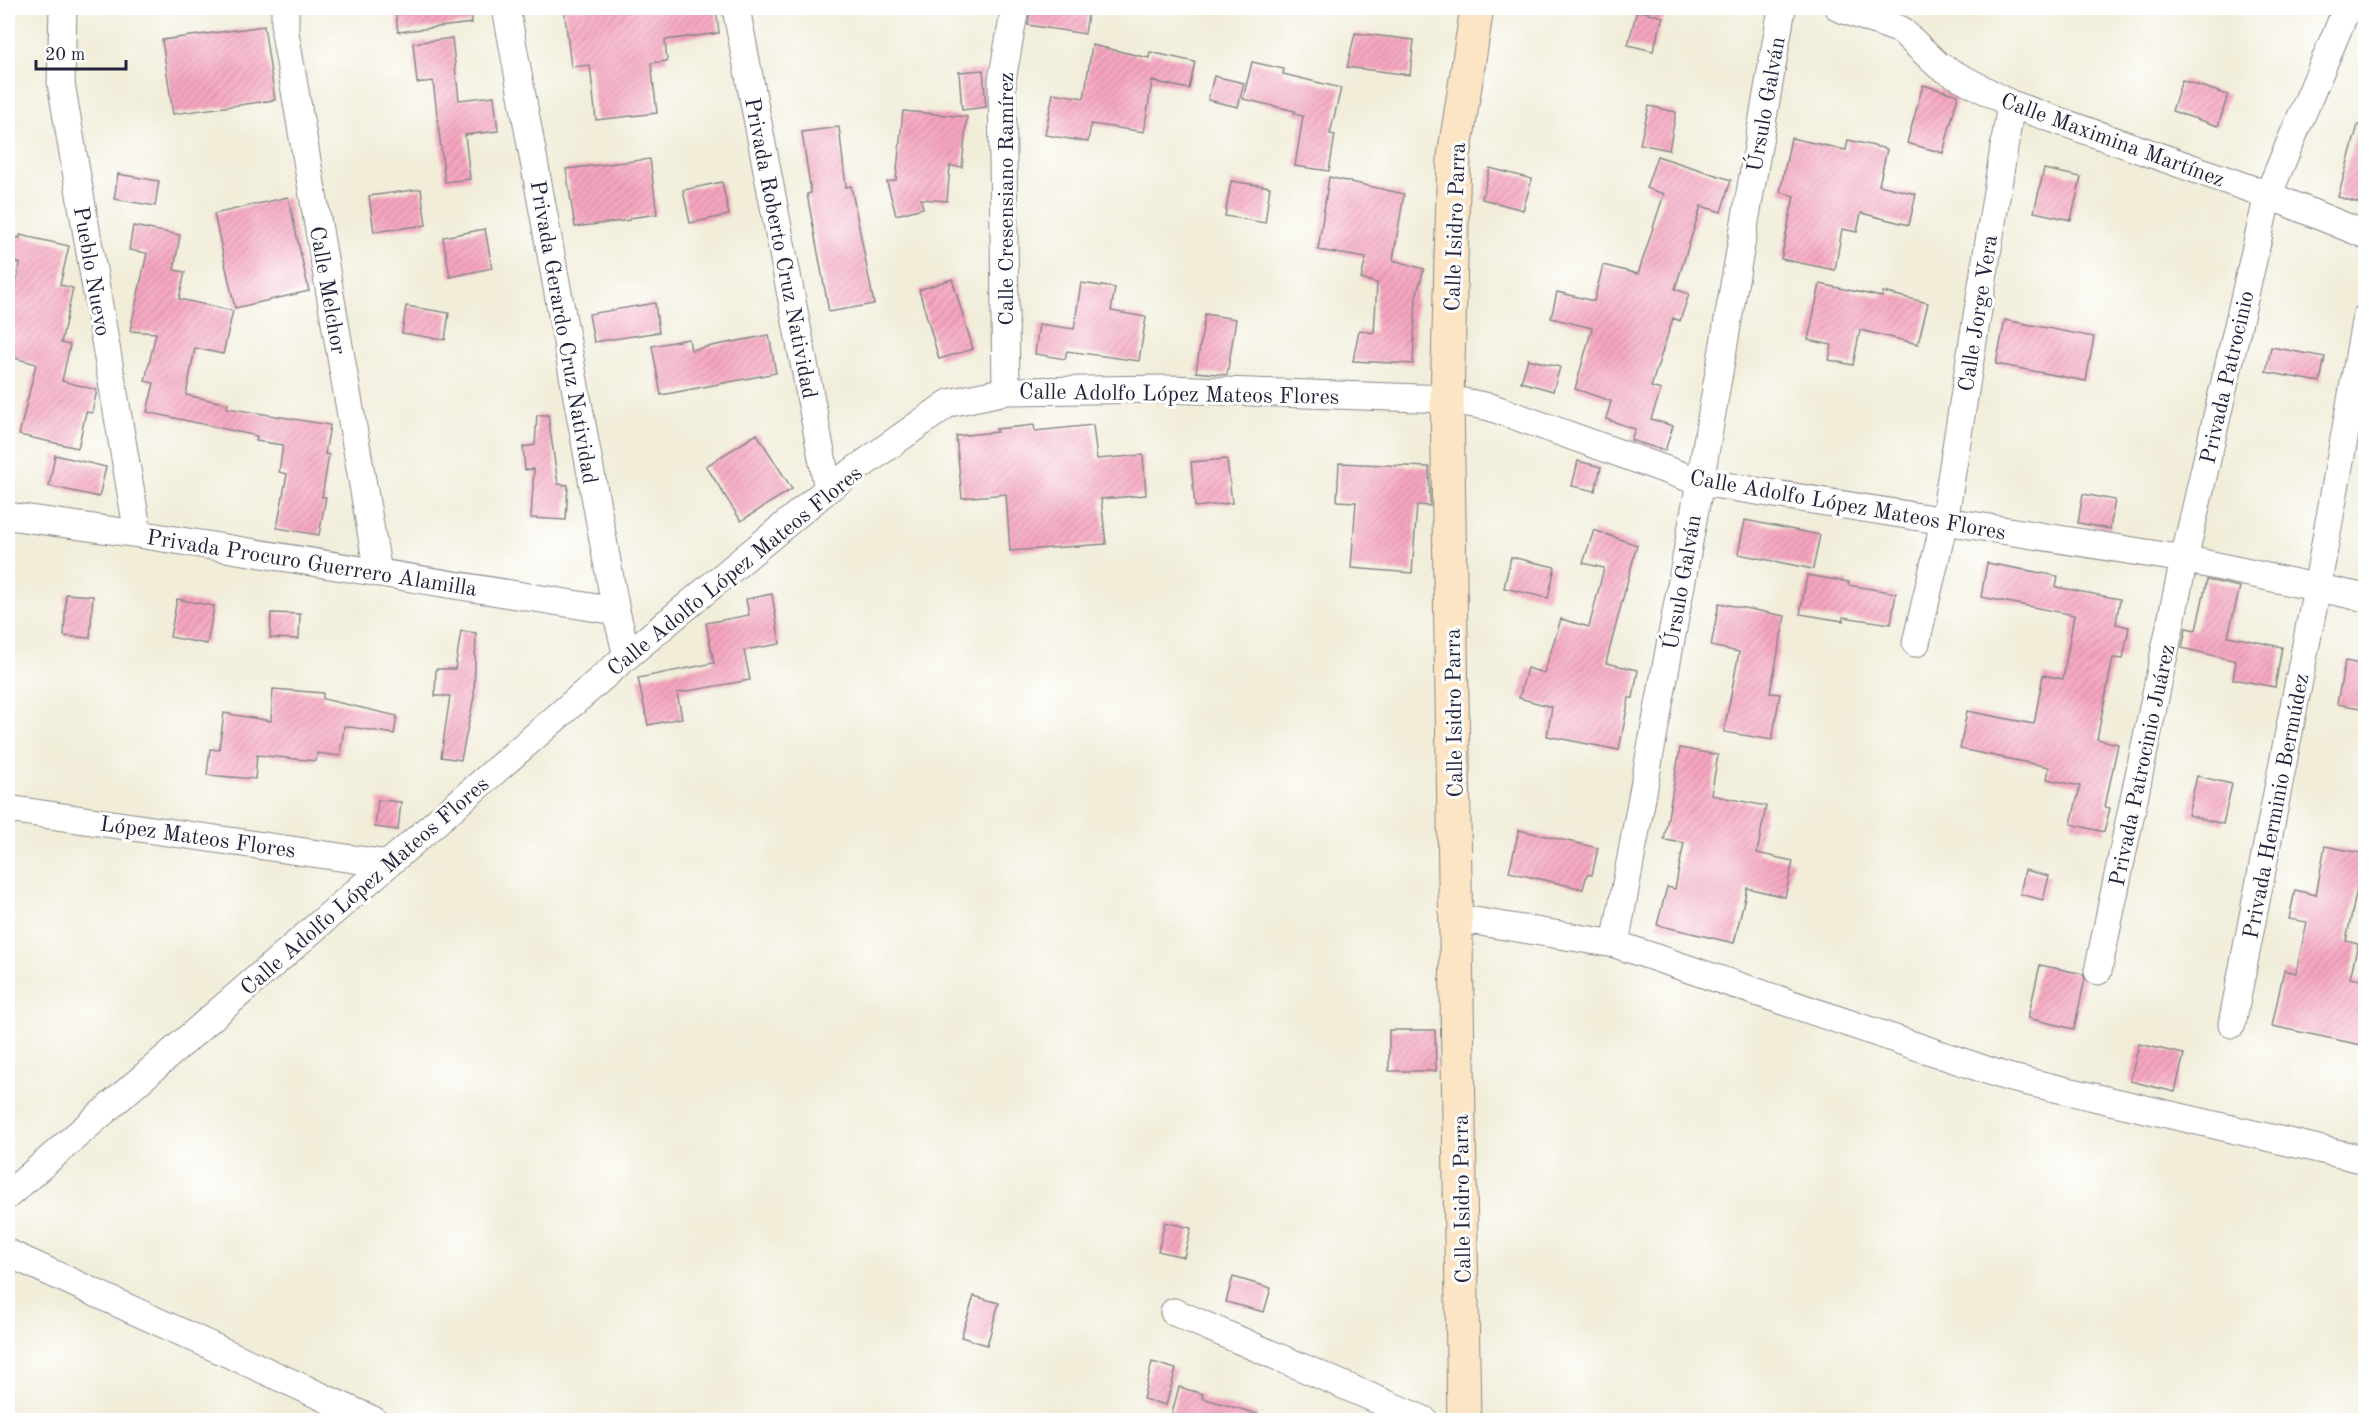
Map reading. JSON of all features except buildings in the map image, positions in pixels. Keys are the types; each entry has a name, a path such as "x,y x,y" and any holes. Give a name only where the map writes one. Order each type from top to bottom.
{"street":[{"name":"Pueblo Nuevo","path":"63,8 61,83 138,534"},
{"name":"Calle Melchor","path":"285,8 285,33 378,572"},
{"name":"Privada Gerardo Cruz Natividad","path":"506,8 616,611 627,656"},
{"name":"Privada Roberto Cruz Natividad","path":"736,8 828,489"},
{"name":"Calle Cresensiano Ramírez","path":"1005,391 1002,80 1015,8"},
{"name":"Calle Isidro Parra","path":"1464,1420 1447,399 1454,157 1477,8"},
{"name":"Úrsulo Galván","path":"1615,944 1700,482 1782,8"},
{"name":"Calle Maximina Martínez","path":"1839,8 1901,30 1939,66 2011,104 2268,195 2366,235"},
{"name":"Privada Patrocinio","path":"2184,559 2268,195 2347,8"},
{"name":"Calle Jorge Vera","path":"1916,643 1944,522 2011,104"},
{"name":"Privada Herminio Bermúdez","path":"2232,1024 2317,588 2366,317"},
{"name":"Calle Adolfo López Mateos Flores","path":"8,1194 627,656 828,489 948,403 1005,391 1169,389 1447,399 1490,407 1700,482 2184,559 2366,598"},
{"name":"Privada Procuro Guerrero Alamilla","path":"8,516 138,534 616,611"},
{"name":"Privada Patrocinio Juárez","path":"2098,971 2184,559"},
{"name":"López Mateos Flores","path":"8,809 388,864"},
{"path":"1456,918 1615,944 2007,1077 2366,1160"},
{"path":"8,1253 373,1420"},
{"path":"1174,1312 1424,1420"}]}
